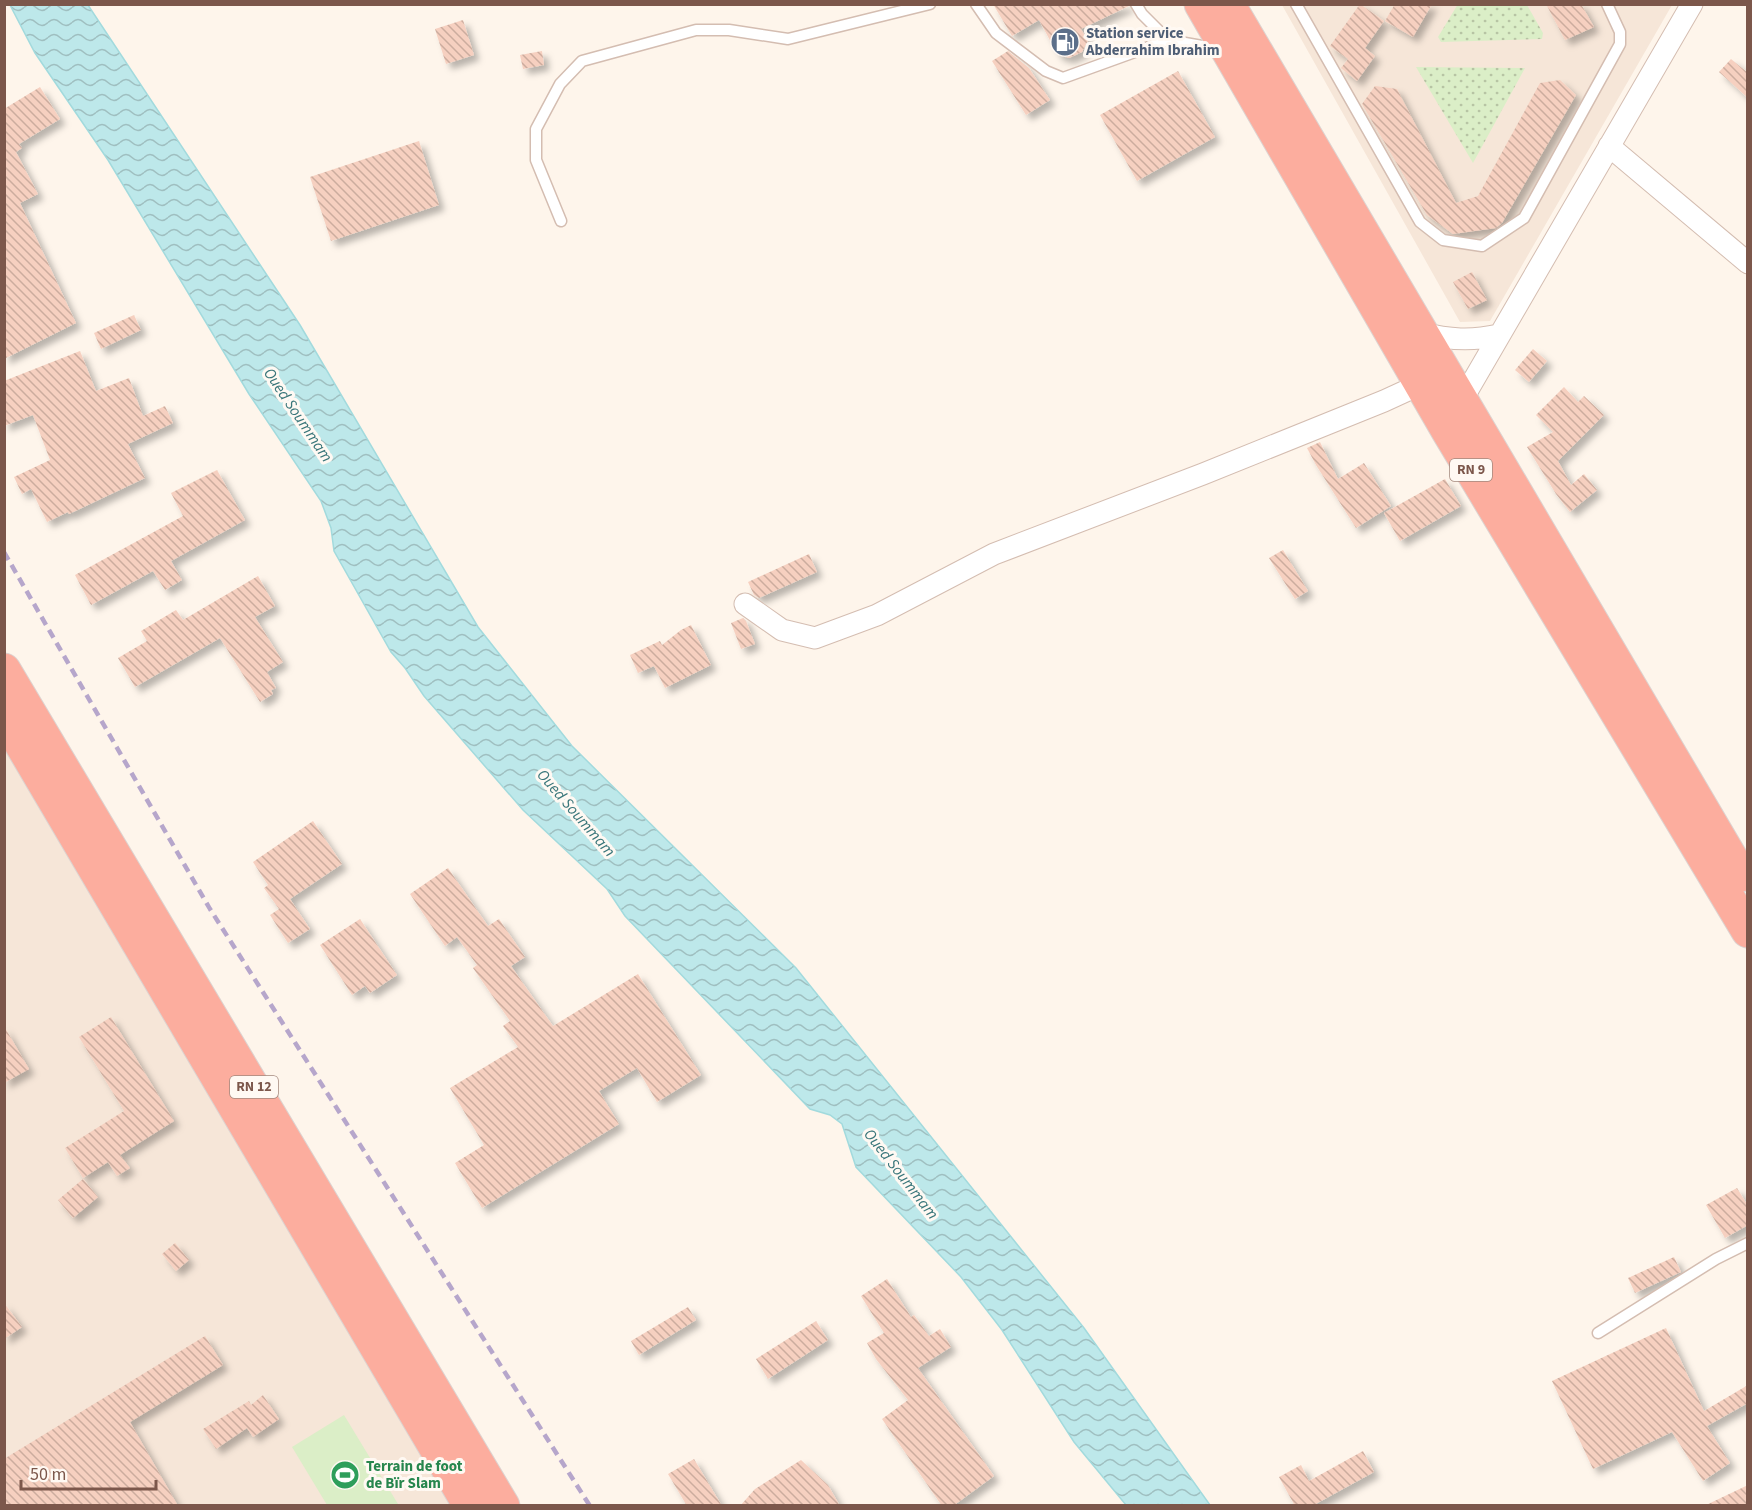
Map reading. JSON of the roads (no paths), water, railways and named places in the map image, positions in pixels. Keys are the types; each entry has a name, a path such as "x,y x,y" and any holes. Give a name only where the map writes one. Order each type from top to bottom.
{"highway":[{"name":"RN 9","path":"1201,4 1421,384 1748,932"},
{"name":"RN 9","path":"1228,4 1748,887"},
{"name":"RN 12","path":"4,670 503,1506"},
{"name":"RN 12","path":"4,715 470,1506"}],"street":[{"path":"1462,400 1692,4"},
{"path":"1610,146 1748,263"},
{"path":"1422,333 1460,340 1499,335"},
{"path":"746,604 782,630 815,638 877,615 994,554 1214,470 1421,384"}],"lane":[{"path":"561,221 536,160 537,129 560,84 582,61 696,30 729,30 788,39 930,4"},
{"path":"976,4 996,33 1046,71 1063,78 1168,40 1228,51"},
{"path":"1136,4 1142,14 1168,40"},
{"path":"1296,4 1420,222 1443,240 1482,246 1524,218 1620,44 1620,32 1609,5"},
{"path":"1598,1334 1716,1259 1748,1243"}],"water":[{"name":"Oued Soummam","path":"10,5 88,5 300,325 478,627 572,746 796,968 1084,1328 1210,1505 1126,1505 1074,1442 1002,1330 961,1277 856,1167 842,1124 830,1115 810,1109 625,916 607,889 523,810 424,696 391,652 334,551 331,528 321,501 249,394 108,160 35,53"}],"railway":[{"path":"4,552 210,909 590,1506"}],"place":[{"name":"Station service Abderrahim Ibrahim","path":"1065,42"},
{"name":"Terrain de foot de Bïr Slam","path":"345,1475"}]}
